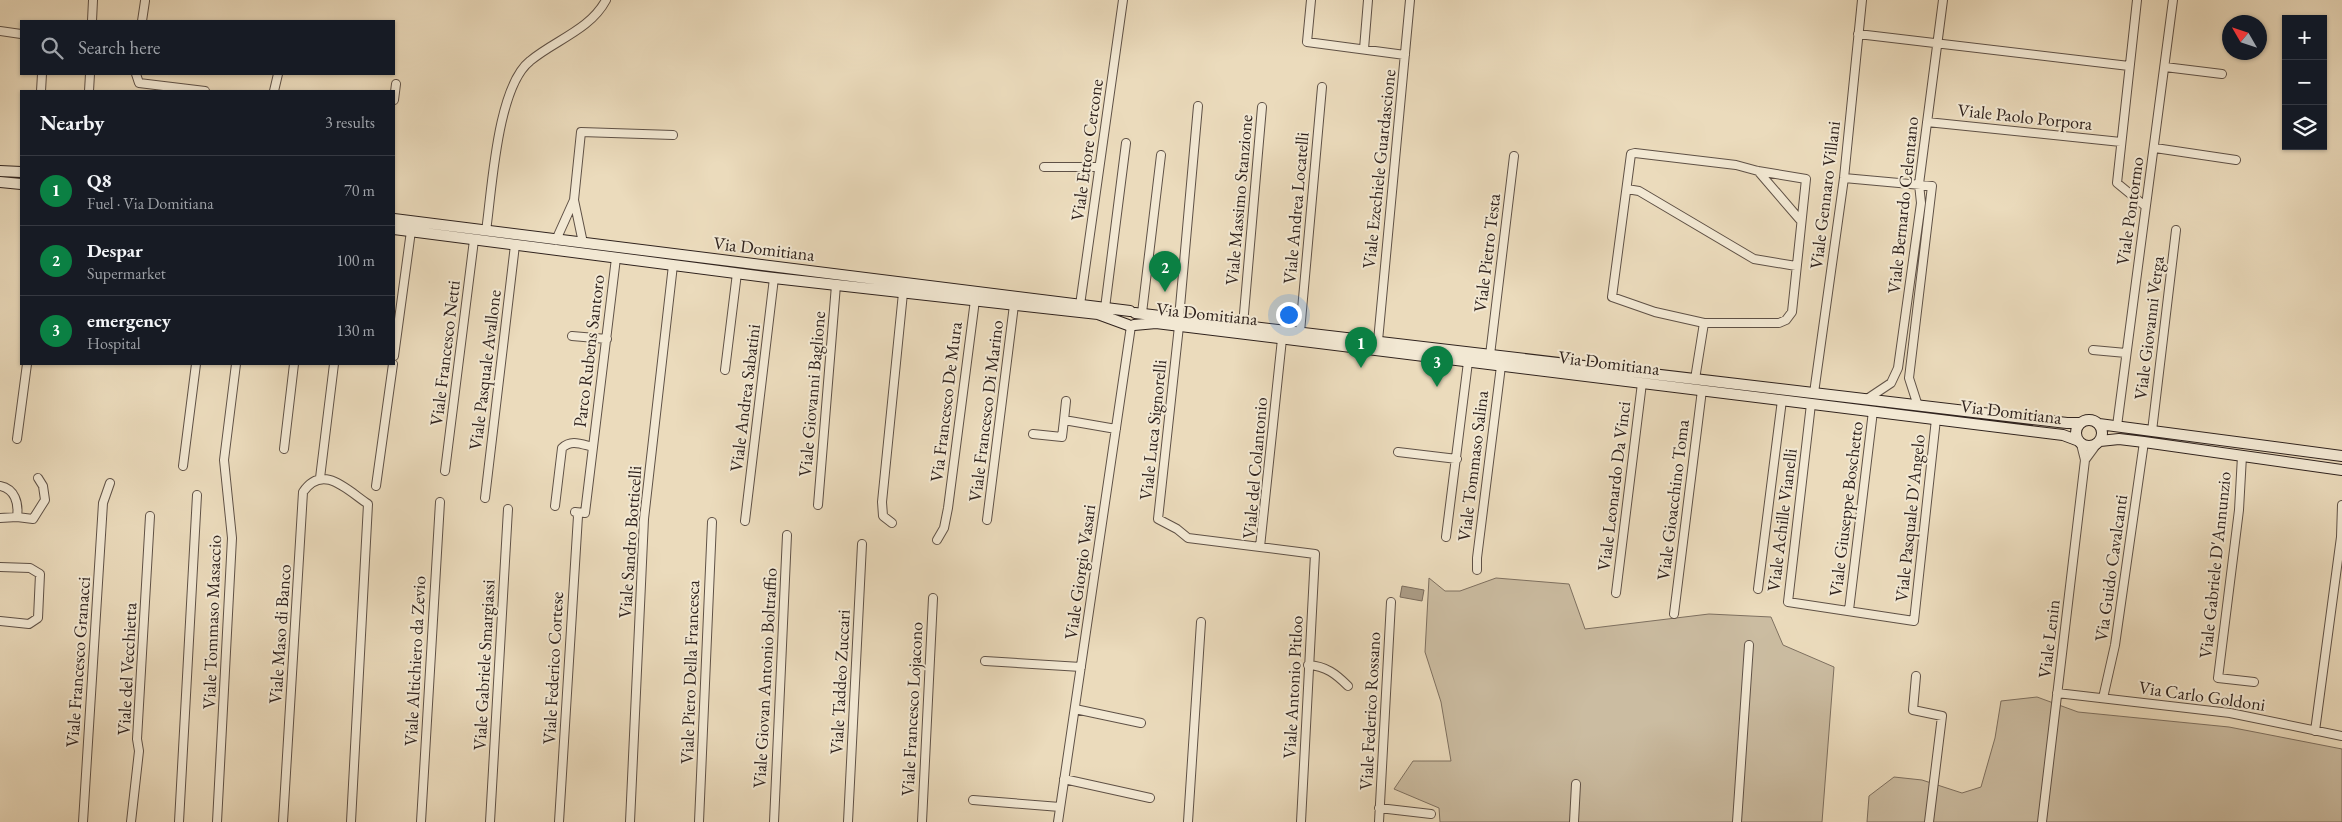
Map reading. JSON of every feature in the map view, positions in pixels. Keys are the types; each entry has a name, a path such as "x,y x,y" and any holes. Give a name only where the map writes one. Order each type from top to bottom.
{"main road":[{"path":"0,171 20,172"},
{"path":"0,182 20,184"},
{"name":"Via Domitiana","path":"395,220 1136,312 1179,322 1282,339 2063,435 2080,442"},
{"name":"Via Domitiana","path":"395,229 774,278 1098,314 1131,325 1179,322 1243,325 1918,406 2080,423"},
{"path":"1131,325 1138,318 1136,312"},
{"path":"2342,456 2099,424 2088,420 2080,423 2076,434 2080,442 2087,446 2120,439 2342,470"},
{"path":"2098,443 2103,430 2099,424"}],"street":[{"path":"92,20 93,0"},
{"path":"142,20 145,0"},
{"path":"486,231 501,126 509,93 516,78 530,60 591,20 600,11 606,0"},
{"name":"Viale Ettore Cercone","path":"1080,305 1123,0"},
{"path":"1311,0 1307,42 1405,55"},
{"path":"1364,49 1368,0"},
{"name":"Viale Ezechiele Guardascione","path":"1378,341 1410,0"},
{"name":"Viale Gennaro Villani","path":"1814,393 1844,178 1862,0"},
{"name":"Viale Bernardo Celentano","path":"1867,399 1890,383 1898,368 1921,203 1919,184 1943,0"},
{"path":"2137,0 2116,183 2145,206"},
{"name":"Viale Pontormo","path":"2117,426 2174,0"},
{"path":"0,31 20,34"},
{"path":"1858,34 2129,66"},
{"path":"2165,67 2222,74"},
{"path":"40,90 42,75"},
{"path":"89,90 90,75"},
{"path":"136,75 139,83 169,90"},
{"path":"275,90 278,75"},
{"path":"395,92 396,84"},
{"name":"Viale Andrea Locatelli","path":"1300,332 1322,87"},
{"path":"1179,322 1198,106"},
{"name":"Viale Massimo Stanzione","path":"1243,325 1262,107"},
{"name":"Viale Paolo Porpora","path":"1927,122 2121,142"},
{"path":"583,243 574,200 581,132 673,135"},
{"path":"1105,308 1126,143"},
{"path":"2155,148 2236,160"},
{"path":"1631,154 1736,165 1758,171 1806,179 1792,312 1786,320 1779,323 1704,323 1655,312 1612,298 1631,154"},
{"path":"1136,312 1161,155"},
{"name":"Viale Pietro Testa","path":"1490,355 1514,156"},
{"path":"1044,167 1099,167"},
{"path":"1758,171 1801,221"},
{"path":"1844,178 1919,184"},
{"name":"Viale Bernardo Celentano","path":"1918,406 1909,378 1932,186 1919,184"},
{"path":"1627,189 1639,191 1754,259 1796,266"},
{"path":"556,240 574,200"},
{"name":"Viale Giovanni Verga","path":"2152,431 2176,230"},
{"path":"395,349 411,231"},
{"name":"Viale Francesco Netti","path":"446,471 474,240"},
{"name":"Viale Pasquale Avallone","path":"486,498 515,245"},
{"name":"Parco Rubens Santoro","path":"555,506 562,448 566,444 573,442 593,446 616,258"},
{"name":"Viale Sandro Botticelli","path":"630,822 644,519 673,265"},
{"path":"726,370 737,273"},
{"name":"Viale Andrea Sabatini","path":"745,521 774,278"},
{"name":"Viale Giovanni Baglione","path":"818,505 836,285"},
{"path":"892,524 883,516 882,502 903,293"},
{"name":"Via Francesco De Mura","path":"937,540 944,528 948,508 975,300"},
{"name":"Viale Francesco Di Marino","path":"987,520 1014,305"},
{"name":"Viale Luca Signorelli","path":"1179,322 1158,519 1177,529 1188,538 1260,548"},
{"path":"1695,379 1704,323"},
{"name":"Viale Giorgio Vasari","path":"1058,822 1131,325"},
{"path":"572,336 607,339"},
{"name":"Viale del Colantonio","path":"1282,339 1260,548 1315,554"},
{"path":"2093,350 2126,353"},
{"path":"1446,537 1468,362"},
{"path":"17,439 27,365"},
{"path":"183,466 196,365"},
{"name":"Viale Tommaso Masaccio","path":"217,822 232,538 224,465 236,365"},
{"path":"284,449 294,365"},
{"path":"334,365 320,478 330,479 368,504 351,822"},
{"path":"376,486 393,365"},
{"name":"Viale Tommaso Salina","path":"1477,570 1476,558 1501,366"},
{"name":"Viale Leonardo Da Vinci","path":"1616,592 1642,383"},
{"name":"Viale Gioacchino Toma","path":"1674,614 1702,390"},
{"path":"1033,434 1062,437 1066,400"},
{"path":"1758,589 1782,400"},
{"name":"Viale Achille Vianelli","path":"1811,404 1788,602 1914,621"},
{"name":"Viale Giuseppe Boschetto","path":"1849,610 1873,411"},
{"name":"Viale Pasquale D'Angelo","path":"1914,621 1936,419"},
{"path":"1064,420 1116,428"},
{"name":"Viale Lenin","path":"2042,822 2085,460 2080,442"},
{"name":"Via Guido Cavalcanti","path":"2104,698 2115,645 2144,442"},
{"name":"Viale Lenin","path":"2085,460 2098,443"},
{"name":"Viale Federico Cortese","path":"559,822 576,514 585,513 593,446"},
{"path":"1398,452 1457,459"},
{"name":"Viale Gabriele D'Annunzio","path":"2242,456 2239,510 2218,678 2254,682"},
{"path":"0,518 17,517 33,519 45,500 43,486 38,478"},
{"name":"Viale Maso di Banco","path":"282,822 303,492 311,482 320,478"},
{"name":"Viale Francesco Granacci","path":"83,822 103,503 110,483"},
{"path":"0,486 7,488 14,494 19,506 17,517"},
{"path":"179,822 197,495"},
{"name":"Viale Altichiero da Zevio","path":"421,822 440,502"},
{"path":"2315,731 2341,537 2342,505"},
{"name":"Viale Gabriele Smargiassi","path":"490,822 508,509"},
{"name":"Viale del Vecchietta","path":"131,822 139,751 137,739 150,516"},
{"name":"Viale Piero Della Francesca","path":"699,822 712,522"},
{"name":"Viale Giovan Antonio Boltraffio","path":"774,822 787,535"},
{"name":"Viale Taddeo Zuccari","path":"848,822 862,544"},
{"name":"Viale Antonio Pitloo","path":"1301,822 1315,554"},
{"path":"0,568 30,568 40,574 38,618 29,624 0,621"},
{"name":"Viale Francesco Lojacono","path":"922,822 933,598"},
{"name":"Viale Federico Rossano","path":"1379,822 1391,602"},
{"path":"1188,822 1201,622"},
{"path":"1737,822 1749,645"},
{"path":"985,661 1081,667"},
{"path":"1308,665 1322,666 1338,675 1348,686"},
{"path":"1916,676 1913,710 1942,716 1929,822"},
{"name":"Via Carlo Goldoni","path":"2057,693 2239,714 2342,736"},
{"path":"1075,709 1141,723"},
{"path":"1064,779 1150,798"},
{"path":"1574,822 1576,784"},
{"path":"973,800 1060,807"},
{"path":"1380,808 1431,814"}],"shaded area":[{"path":"1429,578 1445,591 1460,591 1496,578 1569,584 1585,629 1709,614 1771,617 1783,645 1834,667 1822,822 1440,822 1439,808 1394,789 1413,761 1451,761 1441,702 1425,652"},
{"path":"1402,586 1424,590 1422,601 1400,597"},
{"path":"2037,697 2078,712 2229,727 2342,749 2342,822 1867,822 1869,796 1894,777 1922,780 1962,793 1981,787 1995,738 2001,701"}],"place":[{"name":"Despar","path":"1165,292"},
{"name":"Q8","path":"1361,368"},
{"name":"emergency","path":"1437,387"}]}
